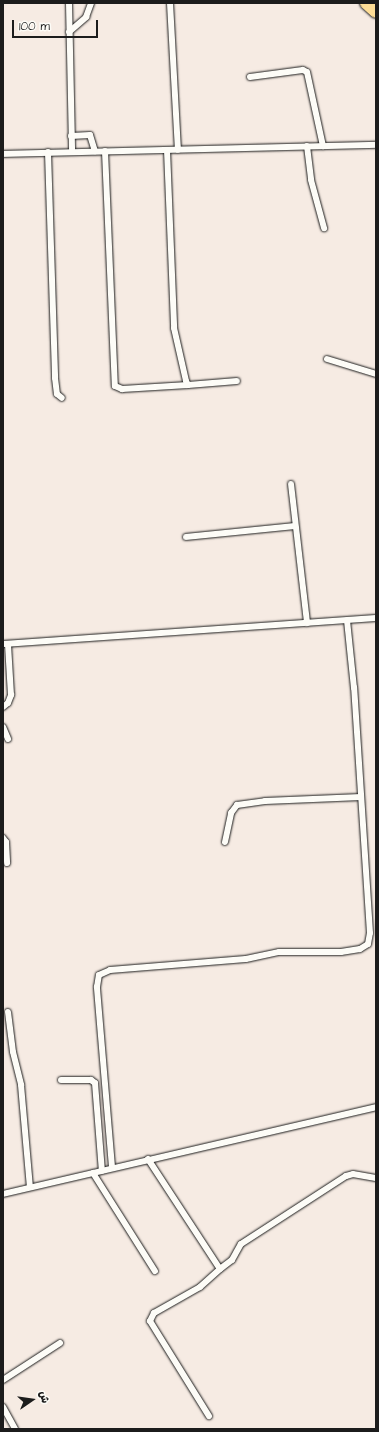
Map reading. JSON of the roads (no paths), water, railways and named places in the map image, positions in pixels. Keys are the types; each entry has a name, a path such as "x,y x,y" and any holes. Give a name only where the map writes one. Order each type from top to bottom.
{"highway":[{"path":"366,3 376,12"}],"street":[{"path":"69,3 72,152"},
{"path":"69,32 86,17 91,3"},
{"path":"170,3 178,150"},
{"path":"250,77 303,70 307,72 323,146"},
{"path":"71,136 90,135 95,151"},
{"path":"3,154 376,145"},
{"path":"307,146 311,180 324,228"},
{"path":"167,150 174,328 180,360 188,385"},
{"path":"104,151 115,386 122,389 237,381"},
{"path":"48,152 55,378 57,394 62,398"},
{"path":"327,360 376,374"},
{"path":"291,484 294,526 307,623"},
{"path":"186,537 294,526"},
{"path":"3,707 8,703 11,695 5,644 376,618"},
{"path":"112,1167 97,987 99,975 110,970 246,959 279,952 341,952 367,946 370,933 347,620"},
{"path":"3,727 8,739"},
{"path":"225,842 231,813 237,805 265,801 361,797"},
{"path":"3,838 6,842 7,863"},
{"path":"8,1012 13,1052 21,1085 30,1187"},
{"path":"61,1080 91,1080 95,1083 102,1171"},
{"path":"3,1194 102,1171 112,1167 376,1107"},
{"path":"148,1159 220,1270"},
{"path":"93,1173 155,1271"},
{"path":"209,1416 150,1321 154,1313 200,1287 232,1260 241,1244 346,1176 353,1174 376,1178"},
{"path":"3,1380 60,1343"},
{"path":"3,1407 15,1429"}]}
